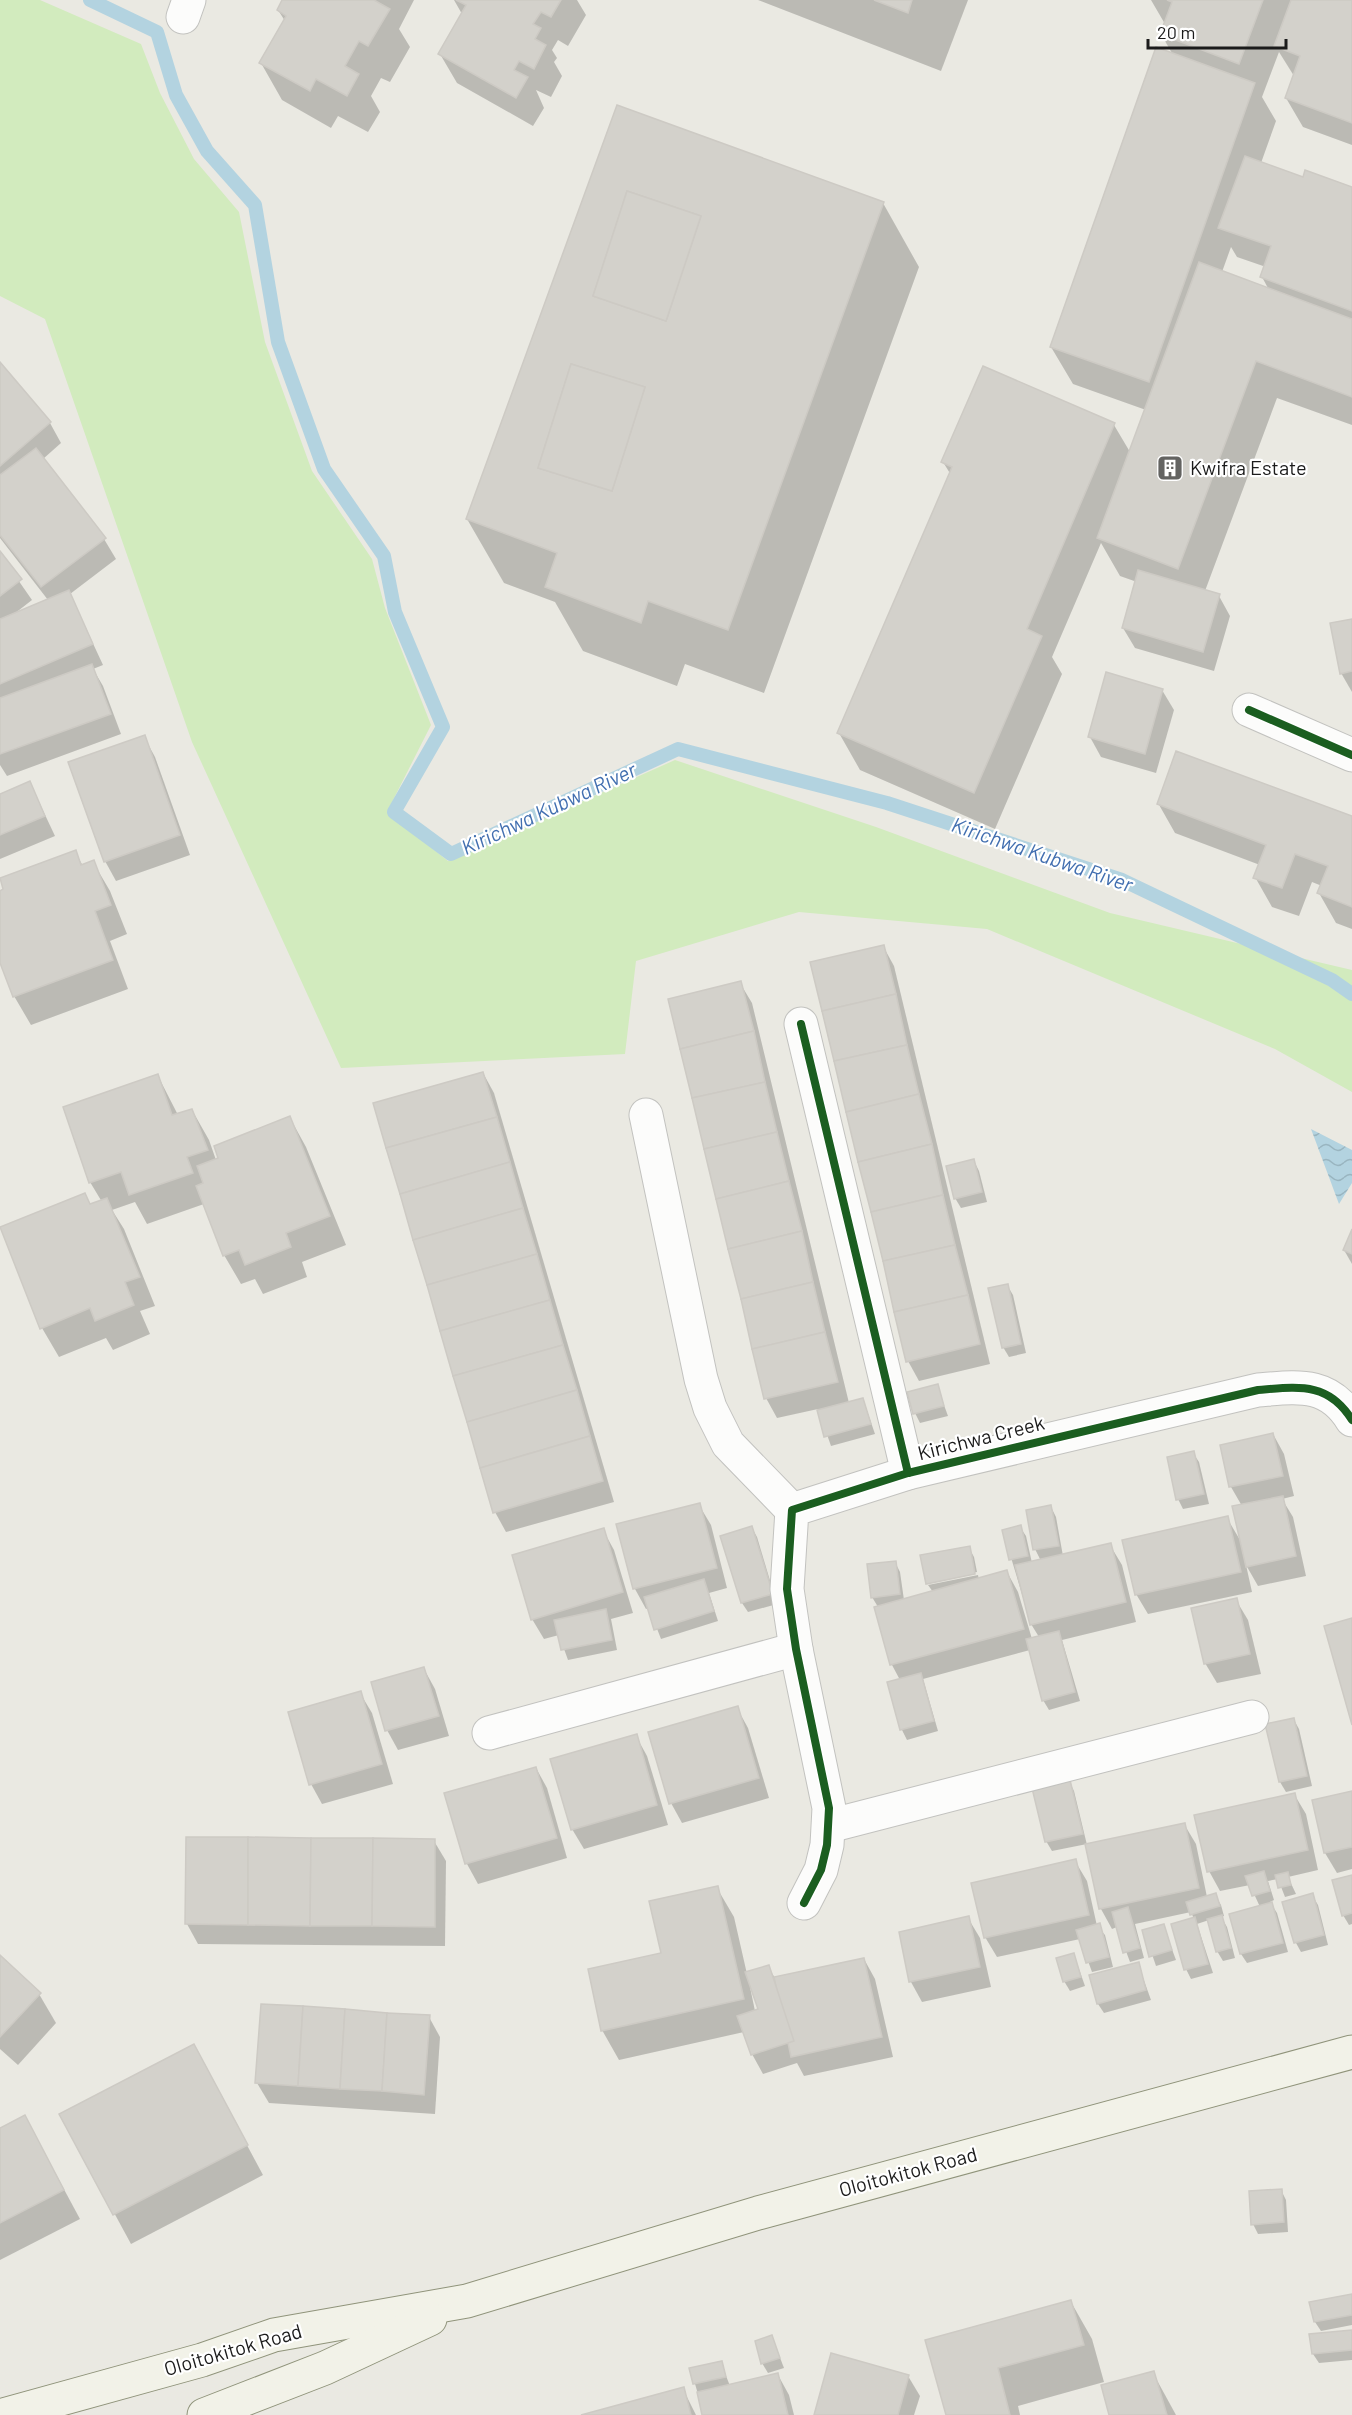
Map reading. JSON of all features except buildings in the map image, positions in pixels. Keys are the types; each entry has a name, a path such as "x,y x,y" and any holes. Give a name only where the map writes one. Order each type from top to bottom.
{"main road":[{"name":"Oloitokitok Road","path":"3,2415 202,2360 274,2335 467,2301 758,2213 1352,2052"},
{"name":"Oloitokitok Road","path":"204,2415 325,2368 467,2301"}],"street":[{"path":"1249,710 1352,755"},
{"path":"801,1024 908,1473"},
{"path":"646,1114 701,1379 710,1408 728,1444 792,1510 787,1589 796,1649 829,1808 829,1826 821,1870 804,1903"},
{"name":"Kirichwa Creek","path":"792,1510 908,1473 1258,1390 1307,1386 1330,1395 1352,1420"},
{"path":"489,1733 796,1649"},
{"path":"829,1826 1252,1717"}],"green space":[{"path":"0,0 40,0 141,44 160,93 194,159 239,212 265,342 312,471 372,559 385,608 431,725 387,812 448,861 675,760 876,827 1110,913 1352,970 1352,1092 1275,1049 987,929 799,912 636,961 625,1054 341,1068 192,742 45,319 0,296"}],"water":[{"path":"1311,1129 1352,1150 1352,1183 1339,1204"}],"waterway":[{"name":"Kirichwa Kubwa River","path":"90,0 157,32 176,95 207,151 255,205 278,342 324,469 384,556 395,612 443,727 394,812 451,854 678,749 887,803 1122,880 1332,980 1352,994"}],"cycle path":[{"path":"1249,710 1352,755"},
{"path":"801,1024 908,1473"},
{"path":"804,1903 821,1870 827,1845 829,1808 796,1649 787,1589 792,1510 908,1473 1258,1390 1311,1389 1333,1398 1352,1420"}],"place":[{"name":"Kwifra Estate","path":"1170,468"}]}
